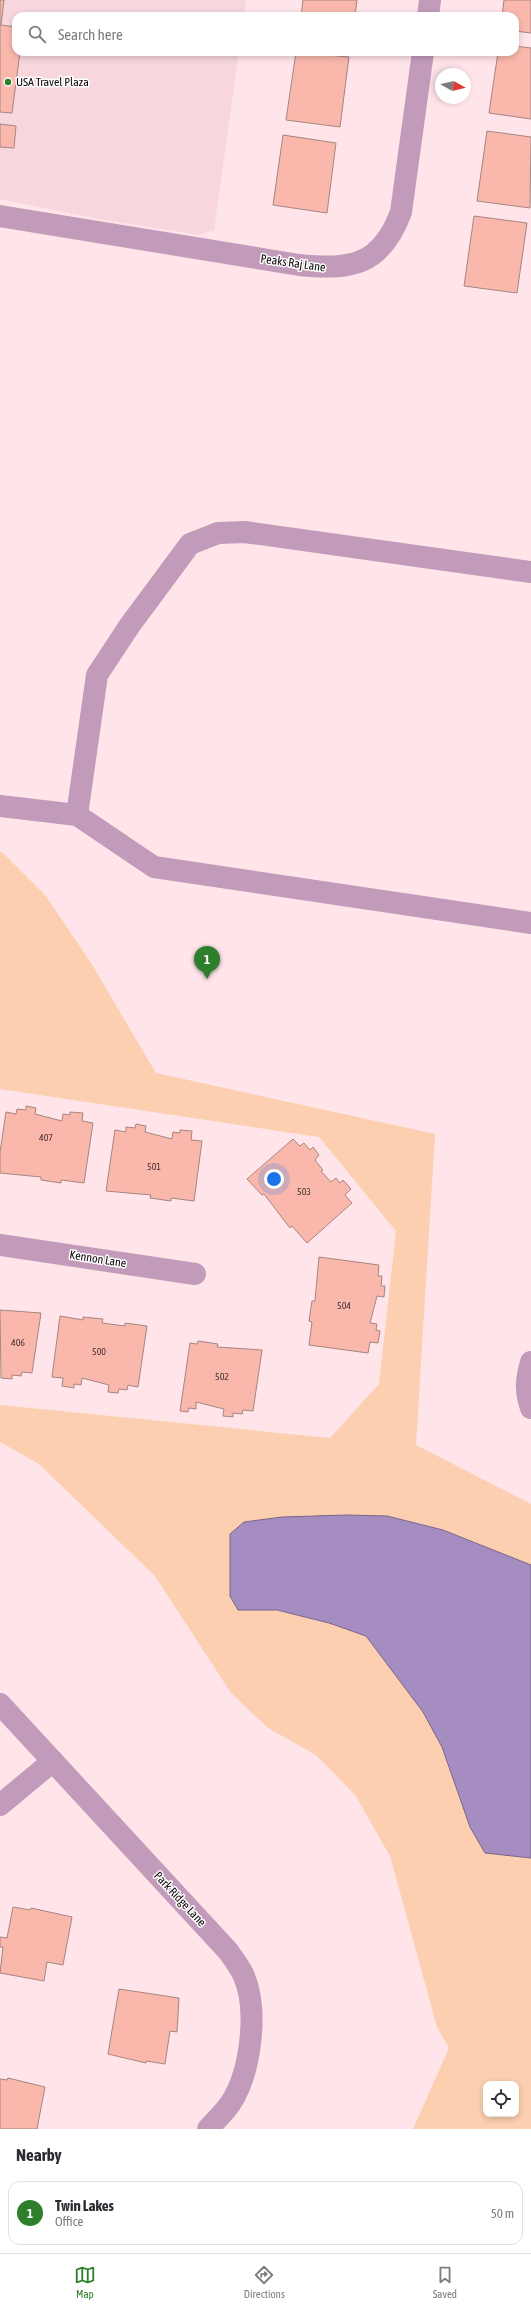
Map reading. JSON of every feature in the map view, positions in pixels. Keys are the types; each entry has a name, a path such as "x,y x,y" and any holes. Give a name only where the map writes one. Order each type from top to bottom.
{"street":[{"path":"428,12 430,0"},
{"name":"Peaks Raj Lane","path":"0,216 299,265 331,268 353,264 378,251 393,232 401,212 422,56"},
{"path":"77,815 97,675 130,625 190,544 218,533 244,532 531,572"},
{"path":"0,806 77,815 154,867 531,923"},
{"name":"Kennon Lane","path":"0,1244 195,1274"},
{"path":"531,1362 526,1379 527,1396 531,1408"},
{"name":"Park Ridge Lane","path":"0,1704 228,1951 243,1974 251,2003 251,2038 245,2072 230,2103 208,2129"},
{"path":"0,1805 53,1761"}],"shaded area":[{"path":"0,0 246,0 244,12 12,12 12,56 238,56 214,230 199,235 100,219 0,199"},
{"path":"0,852 3,853 45,895 91,963 156,1073 435,1134 416,1445 531,1504 531,1565 443,1530 387,1516 313,1516 244,1522 239,1610 277,1610 329,1623 366,1636 423,1712 442,1747 470,1827 485,1852 531,1858 531,2129 413,2129 449,2048 437,2027 390,1856 355,1795 316,1755 268,1728 231,1693 155,1576 39,1464 0,1442 0,1405 330,1438 379,1384 396,1231 319,1137 0,1089"},
{"path":"347,1515 387,1516 443,1530 531,1565 531,1858 485,1853 470,1827 442,1747 423,1712 366,1636 329,1623 277,1610 238,1610 230,1596 230,1534 244,1522 282,1517"}],"building":[{"name":"USA Travel Plaza","path":"0,0 4,0 1,25 12,26 12,56 19,56 12,113 0,112"},
{"path":"303,0 357,0 356,12 302,12"},
{"path":"504,0 531,0 531,33 519,32 519,12 502,12"},
{"path":"519,46 531,48 531,119 489,113 497,56 519,56"},
{"path":"295,56 349,57 340,127 286,120"},
{"path":"0,124 16,126 14,148 0,147"},
{"path":"487,131 531,137 530,208 477,201"},
{"path":"283,135 336,143 327,213 273,205"},
{"path":"474,216 527,223 517,293 464,286"},
{"path":"26,1106 36,1108 35,1114 62,1121 63,1114 70,1115 70,1112 83,1113 82,1121 93,1123 84,1183 61,1180 61,1183 41,1180 41,1177 0,1173 0,1152 6,1112 16,1114 17,1109 26,1110"},
{"path":"136,1124 146,1126 145,1132 172,1139 173,1132 180,1133 180,1130 192,1131 191,1140 202,1141 194,1201 171,1198 171,1201 150,1198 151,1195 106,1191 115,1130 126,1132 126,1127 135,1128"},
{"path":"293,1139 300,1146 304,1143 310,1150 313,1147 319,1155 315,1160 323,1170 321,1171 331,1182 336,1178 340,1183 343,1180 351,1189 345,1195 352,1203 307,1243 292,1226 290,1228 264,1194 262,1195 247,1179"},
{"path":"319,1257 379,1265 378,1276 382,1276 381,1286 385,1286 384,1297 377,1296 370,1323 377,1324 376,1330 380,1331 378,1343 370,1342 368,1353 309,1345 312,1322 309,1321 312,1301 315,1301"},
{"path":"0,1310 41,1313 32,1373 22,1372 21,1376 12,1375 12,1379 1,1378"},
{"path":"60,1316 83,1320 83,1317 103,1319 102,1323 125,1326 125,1323 147,1326 138,1387 128,1385 127,1390 119,1389 118,1393 108,1392 109,1385 82,1378 81,1385 74,1384 74,1388 62,1386 63,1378 52,1377"},
{"path":"198,1341 218,1344 217,1347 262,1350 253,1411 243,1410 242,1414 233,1413 233,1417 223,1416 224,1409 196,1402 196,1409 189,1408 188,1412 180,1411 190,1343 197,1344"},
{"path":"13,1907 30,1910 31,1908 72,1917 63,1965 47,1962 44,1981 0,1973 3,1947 0,1947 0,1937 7,1938"},
{"path":"119,1989 179,1998 177,2032 170,2031 165,2064 146,2061 146,2063 108,2054"},
{"path":"8,2078 45,2087 37,2129 0,2129 0,2079 7,2080"}],"place":[{"name":"USA Travel Plaza","path":"8,82"},
{"name":"Twin Lakes","path":"207,979"}]}
